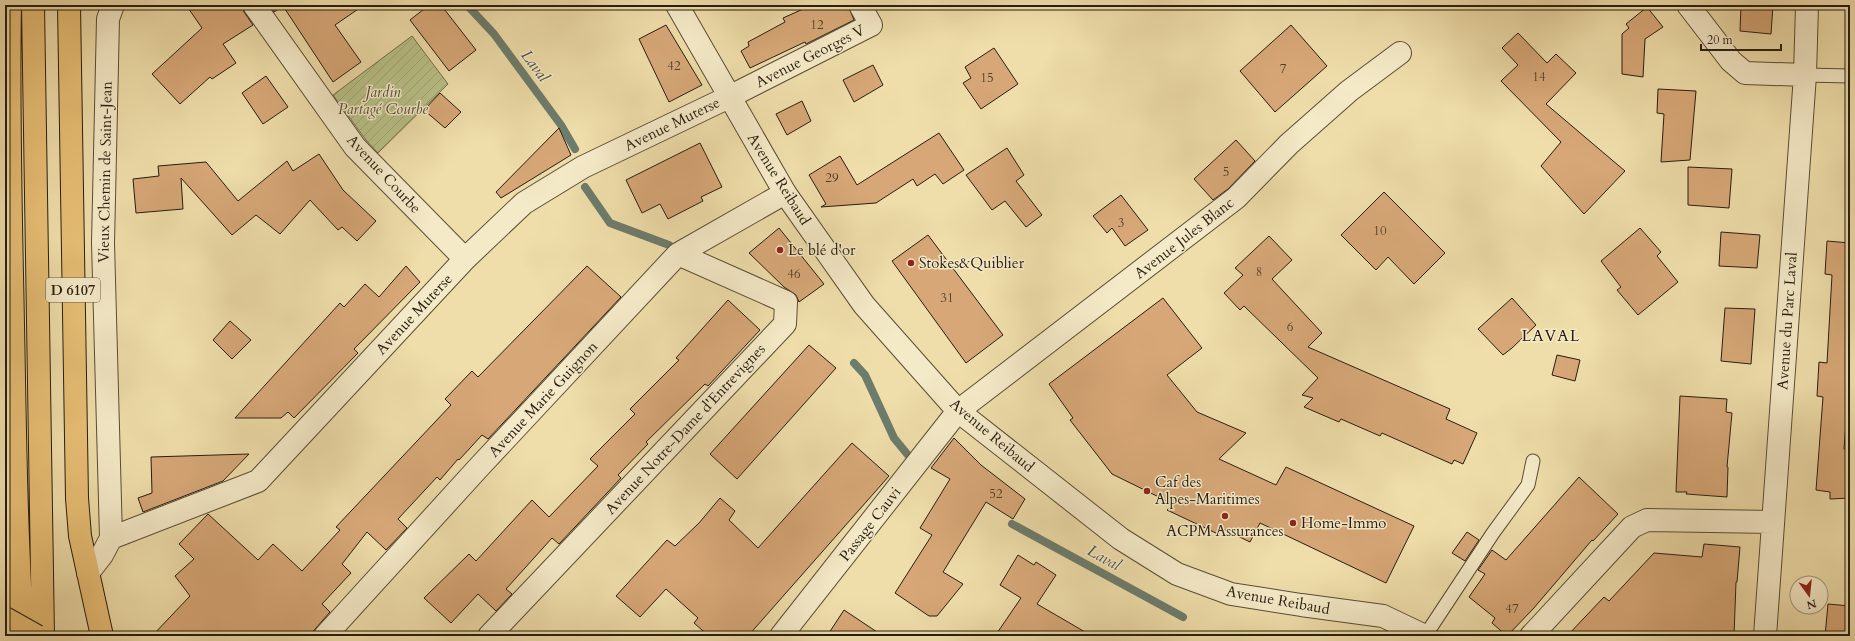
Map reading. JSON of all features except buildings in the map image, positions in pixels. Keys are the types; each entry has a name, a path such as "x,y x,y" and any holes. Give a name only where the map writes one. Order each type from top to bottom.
{"main road":[{"path":"8,95 10,5"},
{"name":"D 6107","path":"33,5 43,636"},
{"name":"D 6107","path":"69,5 77,498 80,536 102,636"},
{"path":"5,40 8,95 18,563 23,636"},
{"path":"5,618 37,636"}],"street":[{"name":"Vieux Chemin de Saint-Jean","path":"88,573 102,555 111,538 103,243 108,19 113,5"},
{"name":"Avenue Courbe","path":"254,5 355,147 465,258"},
{"name":"Avenue Reibaud","path":"677,5 785,193 864,305 958,411 1120,539 1177,574 1231,594 1383,616 1425,636"},
{"name":"Avenue Georges V","path":"729,97 871,25 860,5"},
{"path":"1688,5 1731,61 1745,73 1805,74"},
{"name":"Avenue du Parc Laval","path":"1765,636 1805,74 1807,5"},
{"name":"Avenue Jules Blanc","path":"958,411 1236,198 1289,144 1349,91 1400,53"},
{"name":"Avenue Muterse","path":"111,538 258,481 465,258 524,203 583,167 729,97"},
{"name":"Avenue Marie Guignon","path":"325,636 491,454 678,254 785,193"},
{"name":"Avenue Notre-Dame d'Entrevignes","path":"489,636 785,324 786,302 678,254"},
{"name":"Passage Cauvi","path":"781,636 958,411"},
{"path":"1531,636 1632,527 1647,520 1773,522"}],"lane":[{"path":"1805,74 1850,76"},
{"path":"1425,636 1493,533 1528,485 1533,461"}],"green space":[{"name":"Jardin Partagé Courbe","path":"412,36 448,84 378,153 366,140 333,95"}],"waterway":[{"name":"Laval","path":"467,5 494,34 561,125 575,149"},
{"name":"Laval","path":"585,187 610,223 669,245"},
{"name":"Laval","path":"854,363 865,375 894,438 908,455"},
{"name":"Laval","path":"1012,524 1183,617"}],"place":[{"name":"Le blé d'or","path":"780,250"},
{"name":"Stokes&Quiblier","path":"911,263"},
{"name":"Caf des Alpes-Maritimes","path":"1147,491"},
{"name":"ACPM Assurances","path":"1225,516"},
{"name":"Home-Immo","path":"1293,523"}],"district":[{"name":"LAVAL","path":"1551,336"}]}
